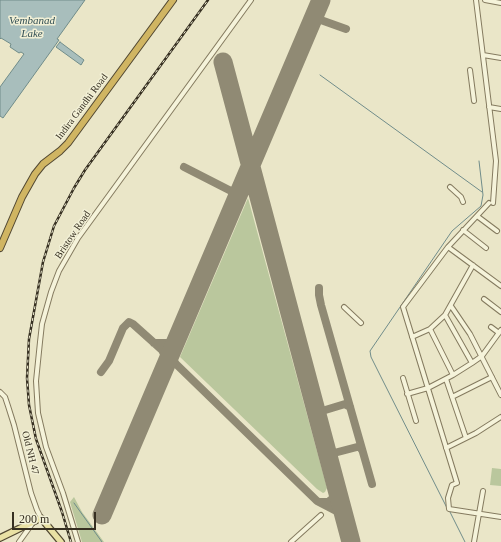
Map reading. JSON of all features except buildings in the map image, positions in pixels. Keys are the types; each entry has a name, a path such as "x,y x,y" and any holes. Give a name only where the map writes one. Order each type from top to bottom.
{"highway":[{"name":"Indira Gandhi Road","path":"0,248 22,197 35,174 43,164 68,143 173,0"}],"main road":[{"path":"0,538 32,524 41,518"},
{"name":"Old NH 47","path":"41,518 61,542"}],"street":[{"name":"Bristow Road","path":"78,542 63,493 46,447 38,413 36,381 38,354 42,324 50,298 59,271 72,247 251,0"},
{"path":"476,0 496,161 491,203 448,247 403,308 457,483 452,485 448,498 450,509 501,517"},
{"path":"485,0 501,2"},
{"path":"483,55 501,58"},
{"path":"470,70 474,101"},
{"path":"489,107 501,109"},
{"path":"496,161 501,161"},
{"path":"450,187 461,197 463,202"},
{"path":"477,216 497,231"},
{"path":"463,230 486,248"},
{"path":"448,247 501,286"},
{"path":"412,337 430,329 445,315 473,265"},
{"path":"484,299 501,312"},
{"path":"451,306 482,356 501,395"},
{"path":"344,307 361,323"},
{"path":"445,315 472,363"},
{"path":"407,394 428,388 453,375 482,356 500,332 490,327"},
{"path":"430,329 453,375"},
{"path":"452,397 492,376"},
{"path":"403,378 416,422"},
{"path":"446,378 466,438"},
{"name":"Old NH 47","path":"0,392 4,397 14,426 31,493 41,518"},
{"path":"446,448 476,433 501,417"},
{"path":"474,542 483,491"},
{"path":"291,542 321,515"},
{"path":"19,542 32,524"},
{"path":"299,536 301,542"}],"green space":[{"path":"248,198 327,488 323,493 317,489 180,357"},
{"path":"492,468 501,469 501,486 490,485"},
{"path":"74,497 82,512 104,542 82,542 70,502"}],"water":[{"name":"Vembanad Lake","path":"0,0 85,0 57,39 59,40 3,118 0,116 0,87 24,54 21,52 19,53 10,47 11,44 1,38 0,39"},
{"path":"60,42 84,60 81,65 56,47"}],"waterway":[{"path":"320,75 482,192"},
{"path":"447,508 371,357 370,351 452,231 481,206 483,195 479,161"},
{"path":"74,503 102,542"},
{"path":"449,510 465,542"}],"taxiway":[{"path":"312,21 318,19 346,29"},
{"path":"184,167 231,191 234,195 235,201"},
{"path":"231,191 242,186"},
{"path":"319,288 321,305 372,484"},
{"path":"101,372 109,361 123,328 129,322 162,350 165,356 165,365"},
{"path":"154,343 175,343"},
{"path":"171,351 171,357 176,364"},
{"path":"165,365 169,361 176,364 317,501 340,513 347,525"},
{"path":"318,417 319,413 322,411 345,404 350,407"},
{"path":"329,459 334,453 357,447 360,447 362,450"},
{"path":"320,502 328,502 333,498 336,493 336,484"}],"runway":[{"path":"102,515 321,0"},
{"path":"223,62 351,542"}],"railway":[{"path":"71,542 36,439 29,405 27,378 29,339 43,262 54,226 85,170 208,0"}]}
